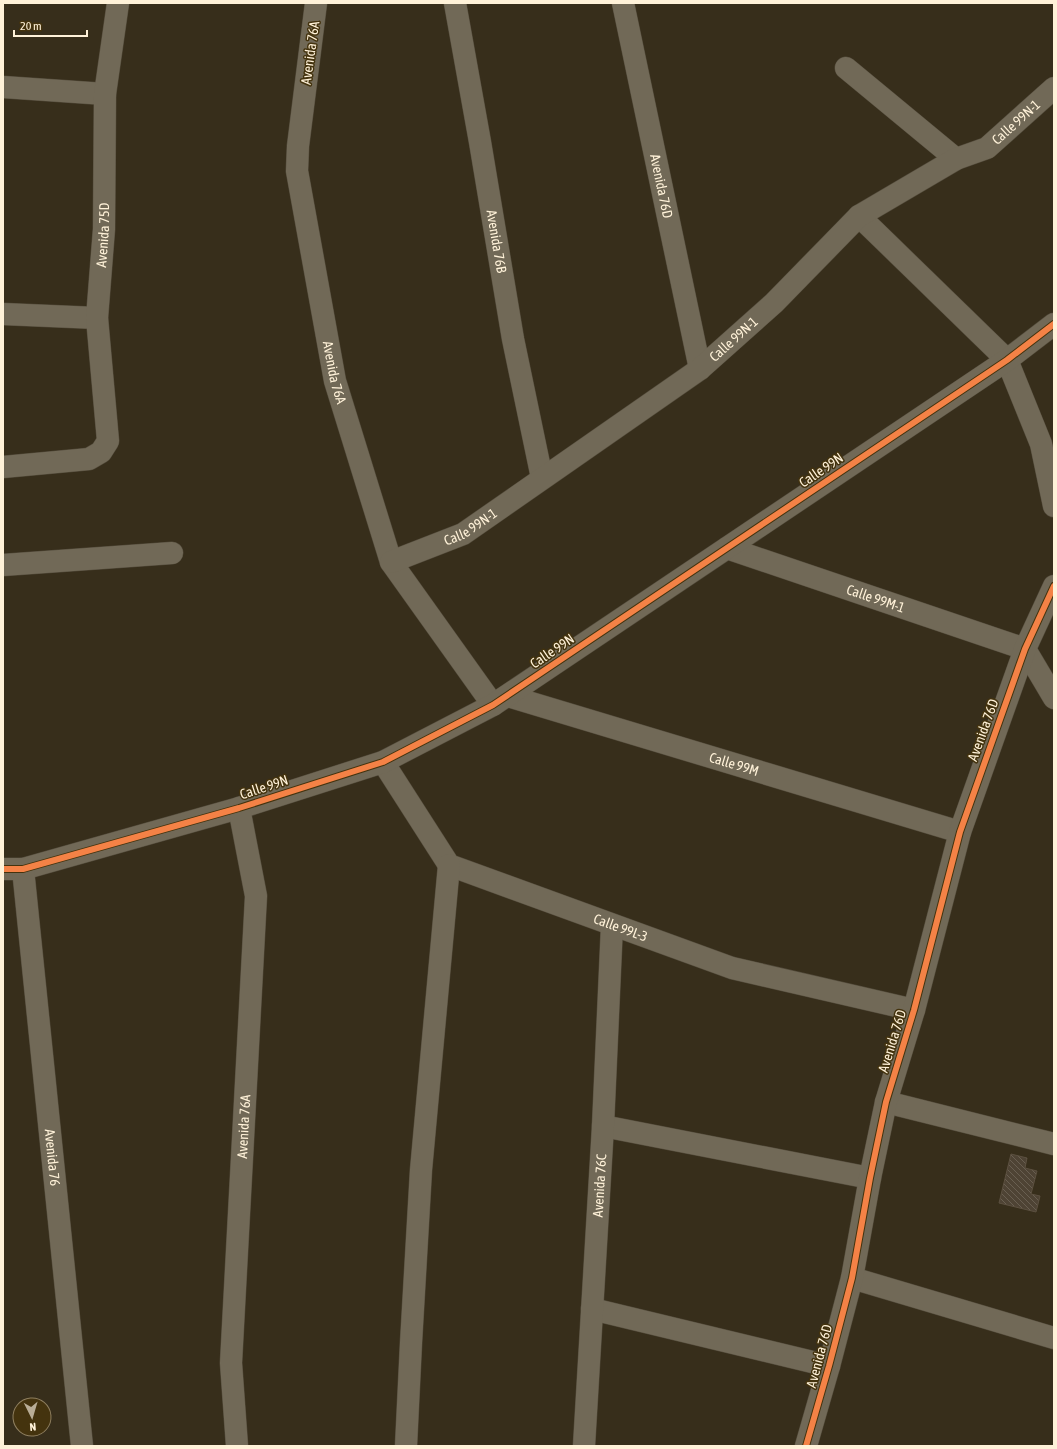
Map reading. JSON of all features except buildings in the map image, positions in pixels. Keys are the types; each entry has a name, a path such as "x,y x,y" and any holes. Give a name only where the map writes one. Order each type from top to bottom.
{"street":[{"name":"Avenida 75D","path":"3,467 89,459 101,452 108,441 97,318 104,229 106,94 118,3"},
{"name":"Avenida 76A","path":"316,3 298,146 297,171 335,380 391,562 500,701"},
{"name":"Avenida 76B","path":"454,3 480,142 513,339 542,478"},
{"name":"Avenida 76D","path":"623,3 700,369"},
{"path":"846,68 956,159"},
{"path":"3,87 106,94"},
{"name":"Calle 99N-1","path":"391,562 463,534 700,369 774,304 859,216 956,159 987,148 1054,88"},
{"path":"859,216 1007,360 1040,444 1054,506"},
{"path":"3,314 97,318"},
{"name":"Calle 99N","path":"13,869 239,808 383,762 500,701 1007,360 1054,324"},
{"name":"Calle 99M-1","path":"727,548 1025,649"},
{"path":"3,565 172,553"},
{"name":"Avenida 76D","path":"806,1446 852,1278 870,1178 886,1102 914,1010 960,832 1025,649 1054,586"},
{"path":"1025,649 1054,698"},
{"name":"Calle 99M","path":"500,701 960,832"},
{"path":"383,762 449,866 421,1170 406,1446"},
{"name":"Avenida 76A","path":"237,1446 231,1363 256,896 239,808"},
{"name":"Calle 99L-3","path":"449,866 732,968 914,1010"},
{"name":"Avenida 76","path":"13,869 82,1446"},
{"name":"Avenida 76C","path":"584,1446 612,925"},
{"path":"886,1102 1054,1144"},
{"path":"602,1126 870,1178"},
{"path":"852,1278 1054,1338"},
{"path":"592,1309 829,1366"}],"cycle path":[{"path":"3,869 23,869 239,808 383,762 493,705 1007,360 1054,324"},
{"path":"806,1446 852,1278 870,1178 886,1102 914,1010 960,832 1025,649 1054,586"}]}
